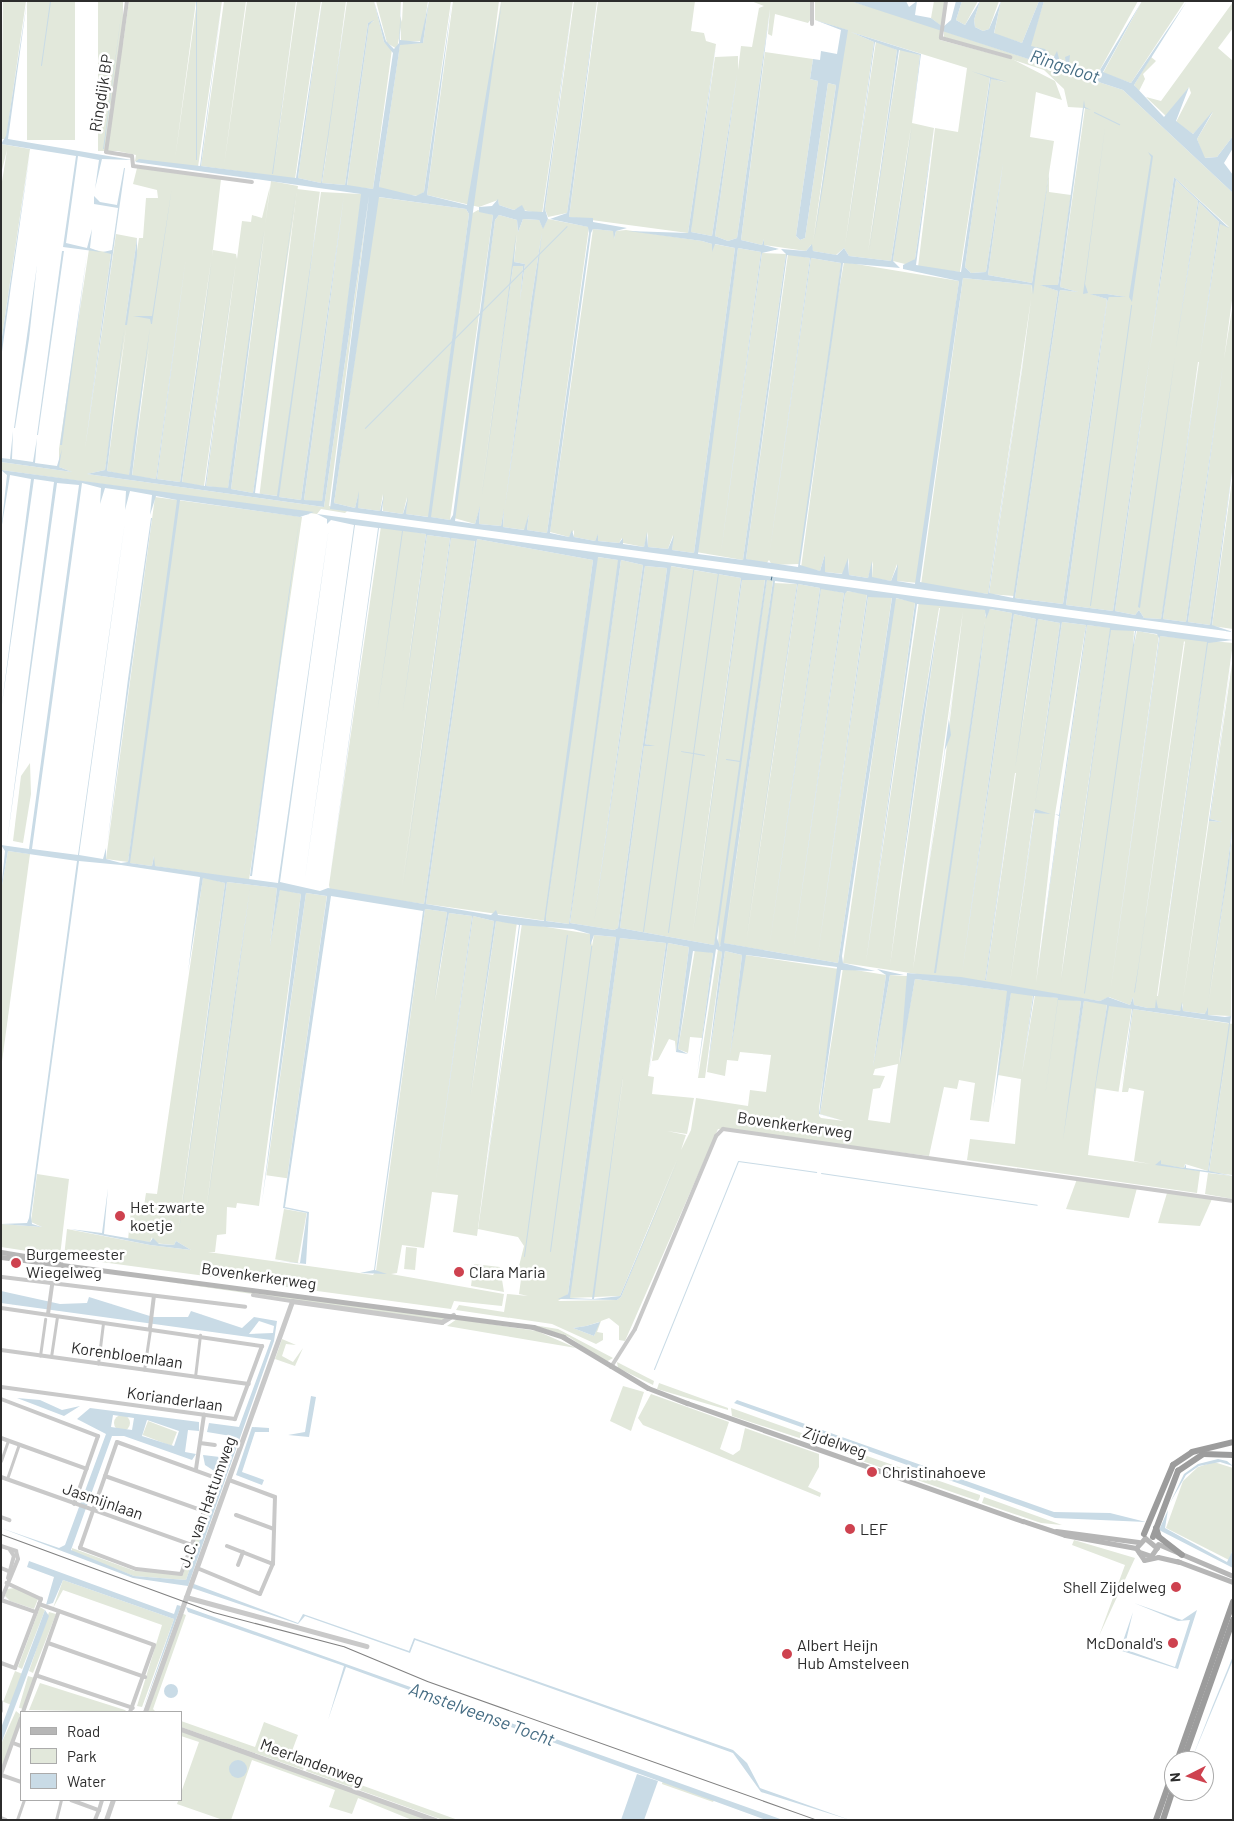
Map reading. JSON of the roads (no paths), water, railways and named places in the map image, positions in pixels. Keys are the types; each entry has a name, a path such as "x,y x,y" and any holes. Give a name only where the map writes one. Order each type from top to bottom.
{"highway":[{"path":"1147,1536 1152,1512 1164,1478 1184,1456 1233,1442"},
{"path":"1147,1536 1158,1520 1178,1471 1190,1460 1203,1454 1233,1455"},
{"path":"1158,1520 1159,1537 1181,1559"},
{"path":"1181,1751 1233,1602"},
{"path":"1187,1751 1233,1620"},
{"path":"1156,1820 1164,1797"},
{"path":"1162,1820 1169,1801"}],"main road":[{"name":"Bovenkerkerweg","path":"1,1252 89,1266 453,1313 552,1332 611,1367"},
{"name":"Bovenkerkerweg","path":"1,1257 62,1262"},
{"name":"Zijdelweg","path":"611,1367 648,1388 687,1403 1055,1531 1136,1550"},
{"name":"Zijdelweg","path":"1055,1531 1137,1540"},
{"path":"1233,1576 1181,1559 1154,1555 1146,1558 1136,1550 1137,1540 1147,1536 1157,1546 1181,1559 1233,1582"},
{"path":"1154,1555 1157,1546"}],"street":[{"name":"Ringdijk BP","path":"127,1 106,152 134,161 252,182"},
{"path":"812,1 812,24"},
{"path":"946,1 941,38 1010,57"},
{"name":"Bovenkerkerweg","path":"611,1367 636,1329 716,1136 723,1129 1233,1201"},
{"path":"2,1277 245,1307"},
{"path":"49,1312 52,1284"},
{"name":"Bovenkerkerweg","path":"253,1295 442,1322 453,1313"},
{"path":"150,1326 154,1296"},
{"name":"J.C. van Hattumweg","path":"145,1711 292,1301"},
{"name":"Korianderlaan","path":"1,1308 49,1312 103,1322 150,1326 261,1344 236,1419 1,1387"},
{"path":"51,1357 57,1315"},
{"path":"40,1356 45,1319"},
{"path":"98,1364 103,1322"},
{"name":"Korianderlaan","path":"144,1370 150,1326"},
{"name":"Korianderlaan","path":"195,1377 200,1335"},
{"name":"Korenbloemlaan","path":"1,1350 249,1384"},
{"path":"1,1400 98,1436 76,1505"},
{"path":"196,1469 204,1415"},
{"path":"1,1438 87,1469"},
{"path":"1,1461 8,1441"},
{"path":"117,1442 196,1469 216,1478 181,1574 136,1569 80,1548 91,1510 105,1476 117,1442"},
{"path":"200,1443 215,1446"},
{"path":"1,1484 19,1445"},
{"path":"105,1476 204,1511"},
{"name":"Jasmijnlaan","path":"4,1478 192,1545"},
{"path":"196,1568 260,1594 273,1564 275,1497 228,1480"},
{"path":"236,1516 274,1529"},
{"path":"1,1517 9,1520"},
{"path":"1,1546 18,1554 1,1600 36,1612"},
{"path":"227,1546 273,1564"},
{"path":"238,1565 243,1552"},
{"path":"1,1568 11,1572"},
{"path":"1,1663 15,1668 39,1604 38,1594 8,1583"},
{"path":"186,1597 366,1646"},
{"path":"39,1604 154,1645 145,1678 131,1711"},
{"path":"26,1711 59,1611"},
{"path":"48,1643 145,1678"},
{"path":"38,1676 133,1708"},
{"path":"1,1711 3,1703"},
{"path":"20,1721 1,1774 20,1782"},
{"name":"Meerlandenweg","path":"182,1729 435,1820"},
{"path":"12,1743 20,1746"},
{"path":"17,1820 24,1801"},
{"path":"56,1820 60,1801"},
{"path":"74,1801 98,1810"},
{"path":"95,1820 102,1801"},
{"path":"106,1820 113,1801"},
{"path":"1,1818 6,1820"}],"water":[{"path":"27,1 8,139 132,160 102,159 95,189 99,160 78,156 66,243 87,248 92,229 90,248 101,252 63,247 76,156 1,144 6,136"},
{"path":"123,1 104,149 103,149 109,106"},
{"path":"197,1 197,160 196,160"},
{"path":"222,1 201,166 296,178 322,1 298,178 321,183 347,1 322,183 345,185 368,23 374,20 369,25 347,185 373,189 393,53 384,42 374,1 386,41 394,49 399,43 401,1 400,40 420,42 429,1 423,43 400,45 379,187 416,196 424,192 452,1 427,195 467,205 502,1 431,517 450,520 453,515 493,215 479,212 479,207 492,206 498,199 499,205 514,210 522,205 525,211 543,212 573,1 545,209 548,219 543,229 539,220 523,219 518,232 517,220 499,215 495,220 455,521 475,524 480,506 479,524 501,526 504,509 503,527 524,530 529,513 527,530 547,533 589,233 588,227 550,219 567,213 597,1 569,217 593,218 593,222 627,228 616,231 614,239 613,231 593,229 591,233 550,533 569,537 572,530 574,537 595,541 598,534 598,541 619,543 623,538 623,544 644,547 647,532 648,547 668,549 674,535 672,550 694,553 735,248 715,244 712,252 712,244 702,241 628,231 688,233 716,45 691,232 712,236 737,74 715,236 728,241 737,238 770,9 741,240 762,245 764,239 764,245 779,249 762,253 721,552 761,252 738,248 698,554 743,560 786,254 781,249 806,251 812,244 813,251 837,255 844,248 849,256 891,261 912,126 893,261 900,268 843,263 800,565 820,571 825,554 825,572 842,574 848,558 849,575 868,578 872,561 872,577 891,581 898,564 897,581 915,584 959,281 903,269 903,265 915,259 934,128 916,265 961,272 990,78 971,71 1007,82 991,79 965,267 971,273 986,272 1003,163 988,275 1032,283 1049,172 1033,295 1032,285 963,278 920,582 988,594 1032,299 989,593 1013,598 1058,291 1040,285 1058,285 1084,100 1085,107 1091,110 1084,108 1060,287 1078,292 1060,290 1015,598 1063,604 1107,299 1090,294 1107,294 1126,297 1109,297 1107,302 1066,605 1113,611 1150,354 1115,611 1135,615 1139,610 1144,618 1161,619 1199,361 1163,619 1186,622 1223,365 1188,622 1210,625 1233,465 1212,625 1233,632 330,509 369,196 324,507 87,474 105,470 124,328 107,471 129,475 150,327 132,475 156,479 186,257 157,479 180,482 212,260 182,482 205,486 235,262 206,486 228,488 264,229 231,489 253,493 296,189 255,493 277,496 321,192 279,497 301,500 344,195 304,500 322,501 361,194 135,162 139,159 200,166","holes":["379,197 466,209 469,214 428,517 406,514 408,497 403,514 382,511 384,494 380,511 358,508 359,491 355,508 334,503","787,255 810,258 769,557 811,258 841,263 798,567 746,559"]},
{"path":"296,1 288,62 286,73"},
{"name":"Ringsloot","path":"850,1 906,1 909,7 917,1 915,15 931,18 943,27 951,20 956,1 962,1 956,20 965,25 980,1 974,20 975,27 983,31 989,29 1001,1 994,33 1022,43 1039,1 1044,1 1031,46 1045,49 1053,59 1057,51 1060,62 1066,63 1065,57 1070,55 1069,64 1097,75 1142,1 1103,72 1131,83 1187,1 1134,85 1164,117 1189,87 1176,121 1193,134 1213,111 1197,139 1205,158 1217,157 1233,136 1233,148 1224,163 1233,175 1233,193 1123,90"},
{"path":"815,20 848,30 814,241 836,85 828,83 805,238 800,240 796,236 818,81 810,79 813,59 820,60 821,51 837,54 841,30"},
{"path":"851,32 921,54 912,123 920,55 899,50 869,253 897,50 875,42 846,245 874,42"},
{"path":"286,73 273,174 272,174"},
{"path":"1106,120 1085,284 1088,293 1083,294"},
{"path":"30,152 11,286 1,359 1,343"},
{"path":"1148,152 1153,156 1132,302 1129,297 1151,157"},
{"path":"124,168 85,449 111,254 103,252 112,250 118,208 94,204 94,196 100,202 117,205"},
{"path":"1174,177 1229,228 1220,224 1200,357 1219,222 1199,202 1175,354 1198,201 1176,180 1150,350"},
{"path":"172,187 151,324 150,319 133,316 152,316"},
{"path":"567,226 568,227 365,429"},
{"path":"542,232 537,278 505,507 531,303"},
{"path":"516,234 514,262 525,264 520,300 523,266 513,266 481,502"},
{"path":"137,238 137,255 127,325 125,325"},
{"path":"62,251 64,251 37,435"},
{"path":"87,253 62,445 60,445"},
{"path":"37,265 29,339 14,428"},
{"path":"1175,357 1140,608 1138,607"},
{"path":"13,431 12,459 33,462 37,438 35,463 57,466 62,449 59,467 72,472 1,462 1,458 10,459"},
{"path":"1,470 314,512 300,517 180,500 130,863 152,866 154,856 155,866 278,883 329,527 280,882 320,891 328,888 424,904 475,541 451,538 402,897 450,538 427,535 402,717 426,534 403,531 377,714 402,531 379,528 329,885 378,528 355,525 304,885 354,525 331,520 327,524 327,519 317,514 1233,640 1208,643 1158,996 1207,642 1160,636 1110,994 1159,638 1157,634 1136,631 1084,994 1135,631 1111,630 1060,991 1110,628 1087,625 1036,983 1059,816 1055,814 1059,815 1086,625 1062,622 1035,805 1060,623 1038,619 1015,769 1036,619 1014,614 962,973 1012,613 990,609 986,619 985,610 917,604 866,963 915,603 896,598 842,956 843,963 875,971 841,970 820,1114 844,1121 819,1114 837,967 746,955 730,1056 742,955 725,951 707,1072 722,952 716,949 697,1076 713,953 693,951 678,1049 688,1054 676,1052 689,947 668,943 649,1073 666,943 620,938 570,1298 592,1299 623,1072 594,1299 620,1296 679,1158 621,1297 617,1300 558,1299 568,1294 616,937 594,935 590,946 590,934 573,929 520,925 478,1231 519,925 496,921 470,1097 494,921 473,916 436,1180 472,916 449,913 434,1002 447,912 425,909 375,1270 387,1274 360,1273 374,1270 423,911 331,896 285,1207 309,1212 306,1264 270,1260 300,1263 307,1213 283,1208 327,896 306,893 262,1202 301,894 280,890 270,947 277,888 227,882 178,1238 225,883 203,878 188,972 200,877 121,865 79,861 31,1216 32,1224 42,1227 1,1224 27,1223 29,1218 77,861 8,851 1,891 5,851 1,845 29,849 79,485 57,483 7,842 54,482 34,479 1,711 31,479 10,475 1,531 7,475","holes":["82,483 101,488 100,504 105,488 126,491 125,510 130,491 152,495 150,515 156,496 177,500 128,862 121,863 106,859 106,848 103,859 79,855 126,514 78,855 32,849","477,539 593,560 544,921 498,915 496,910 491,915 426,904","598,557 618,560 569,924 546,921","621,560 643,565 594,923 645,566 667,568 618,928 614,930 570,923","671,566 741,578 693,938 742,580 765,580 714,945 620,928 644,746 655,746 645,744","767,580 773,581 720,947 717,938","775,581 797,584 745,945 798,584 820,588 769,949 821,589 844,593 793,952 845,594 847,591 867,595 818,955 868,597 892,598 838,963 724,943"]},
{"path":"152,518 107,846 128,679"},
{"path":"299,522 252,876 250,876 284,627"},
{"path":"940,608 900,890 920,728"},
{"path":"964,611 949,720 951,735 945,750 914,969"},
{"path":"985,622 936,973 934,973"},
{"path":"1184,641 1135,992 1134,993 1139,962"},
{"path":"1233,648 1210,819 1222,822 1209,821 1184,1000"},
{"path":"1015,773 986,980 985,980 988,959"},
{"path":"1035,809 1051,814 1035,813 1009,983"},
{"path":"1233,824 1229,864 1208,1002 1223,897"},
{"path":"250,888 206,1218 233,1006"},
{"path":"900,890 890,966 898,901"},
{"path":"877,969 904,975 890,975 873,1068 886,975"},
{"path":"907,973 961,977 1100,1001 1108,997 1130,1005 1133,997 1134,1005 1148,1008 1155,1008 1156,999 1158,1008 1180,1011 1182,1002 1183,1011 1205,1014 1208,1007 1208,1015 1225,1017 1231,1016 1233,1003 1209,1171 1233,1176 1155,1165 1161,1160 1161,1164 1184,1168 1186,1164 1186,1168 1208,1171 1229,1023 1133,1009 1121,1091 1132,1009 1109,1006 1091,1113 1107,1005 1084,1001 1063,1140 1081,1001 1058,1000 1044,1104 1058,998 1034,996 1022,1073 1033,996 1011,993 993,1110 1007,991 915,979 900,1064"},
{"path":"108,1188 104,1234 150,1242 153,1238 159,1244 174,1245 176,1241 191,1250 150,1245 70,1229 102,1233"},
{"path":"1,1291 60,1304 87,1303 89,1297 153,1317 188,1317 191,1311 242,1328 254,1317 277,1321 274,1341 188,1586 133,1578 1,1528 59,1548 65,1545 106,1434 77,1419 90,1408 199,1422 199,1431 188,1430 185,1452 196,1454 192,1460 124,1436 112,1436 71,1550 134,1576 186,1580 222,1476 205,1465 203,1455 228,1458 231,1436 207,1432 209,1423 239,1427 271,1340 1,1303","holes":["259,1321 274,1326 273,1333 249,1334","113,1415 134,1418 132,1430 111,1427","147,1420 179,1431 174,1446 142,1436"]},
{"path":"600,1322 594,1336 573,1328 586,1326"},
{"path":"311,1396 316,1397 309,1437 288,1435 305,1432"},
{"path":"17,1398 40,1400 62,1410 80,1406 64,1416"},
{"path":"737,1400 1054,1512 1110,1513 1146,1522 1055,1518 734,1403"},
{"path":"252,1427 269,1428 269,1432 255,1432 242,1472 264,1480 262,1485 236,1475"},
{"path":"1218,1459 1227,1461 1233,1466 1220,1462 1199,1466 1186,1475 1170,1503 1184,1474 1198,1464"},
{"path":"1168,1510 1165,1528 1227,1562 1233,1550 1233,1568 1159,1530"},
{"path":"29,1561 174,1614 177,1605 181,1606 142,1711 174,1619 63,1580 53,1603 46,1605 54,1577 27,1567"},
{"path":"194,1584 298,1623 303,1614 409,1651 414,1638 733,1750 747,1763 760,1788 850,1820 761,1792 733,1753 415,1640 410,1653 305,1616 298,1624 192,1588"},
{"path":"1134,1603 1182,1620 1197,1610 1178,1669 1122,1651 1121,1647 1133,1612 1124,1649 1175,1667 1190,1620 1178,1621"},
{"name":"Amstelveense Tocht","path":"186,1607 783,1820 766,1820 346,1667 328,1720 344,1666 188,1612"},
{"path":"45,1610 49,1616 1,1744 1,1728"},
{"path":"1233,1656 1195,1751 1213,1705"},
{"path":"168,1684 174,1684 178,1691 174,1698 168,1698 164,1694 164,1688"},
{"path":"238,1760 244,1763 247,1769 244,1775 238,1778 232,1775 229,1769 232,1763"},
{"path":"637,1774 658,1781 644,1820 621,1820"}],"waterway":[{"path":"41,65 50,1"},
{"path":"1094,112 1119,124"},
{"path":"1090,605 1131,305"},
{"path":"643,931 693,569"},
{"path":"704,755 693,753 718,573"},
{"path":"668,932 693,753 681,751"},
{"path":"726,759 740,761"},
{"path":"524,1256 567,935"},
{"path":"550,1251 591,946"},
{"path":"654,1369 738,1161 816,1172"},
{"path":"821,1173 1037,1205"}],"tram line":[{"path":"1,1534 213,1612 343,1646 427,1681 817,1820"}],"place":[{"name":"Het zwarte koetje","path":"120,1216"},
{"name":"Burgemeester Wiegelweg","path":"16,1263"},
{"name":"Clara Maria","path":"459,1272"},
{"name":"Christinahoeve","path":"872,1472"},
{"name":"LEF","path":"850,1529"},
{"name":"Shell Zijdelweg","path":"1176,1587"},
{"name":"McDonald's","path":"1173,1643"},
{"name":"Albert Heijn Hub Amstelveen","path":"787,1654"}]}
